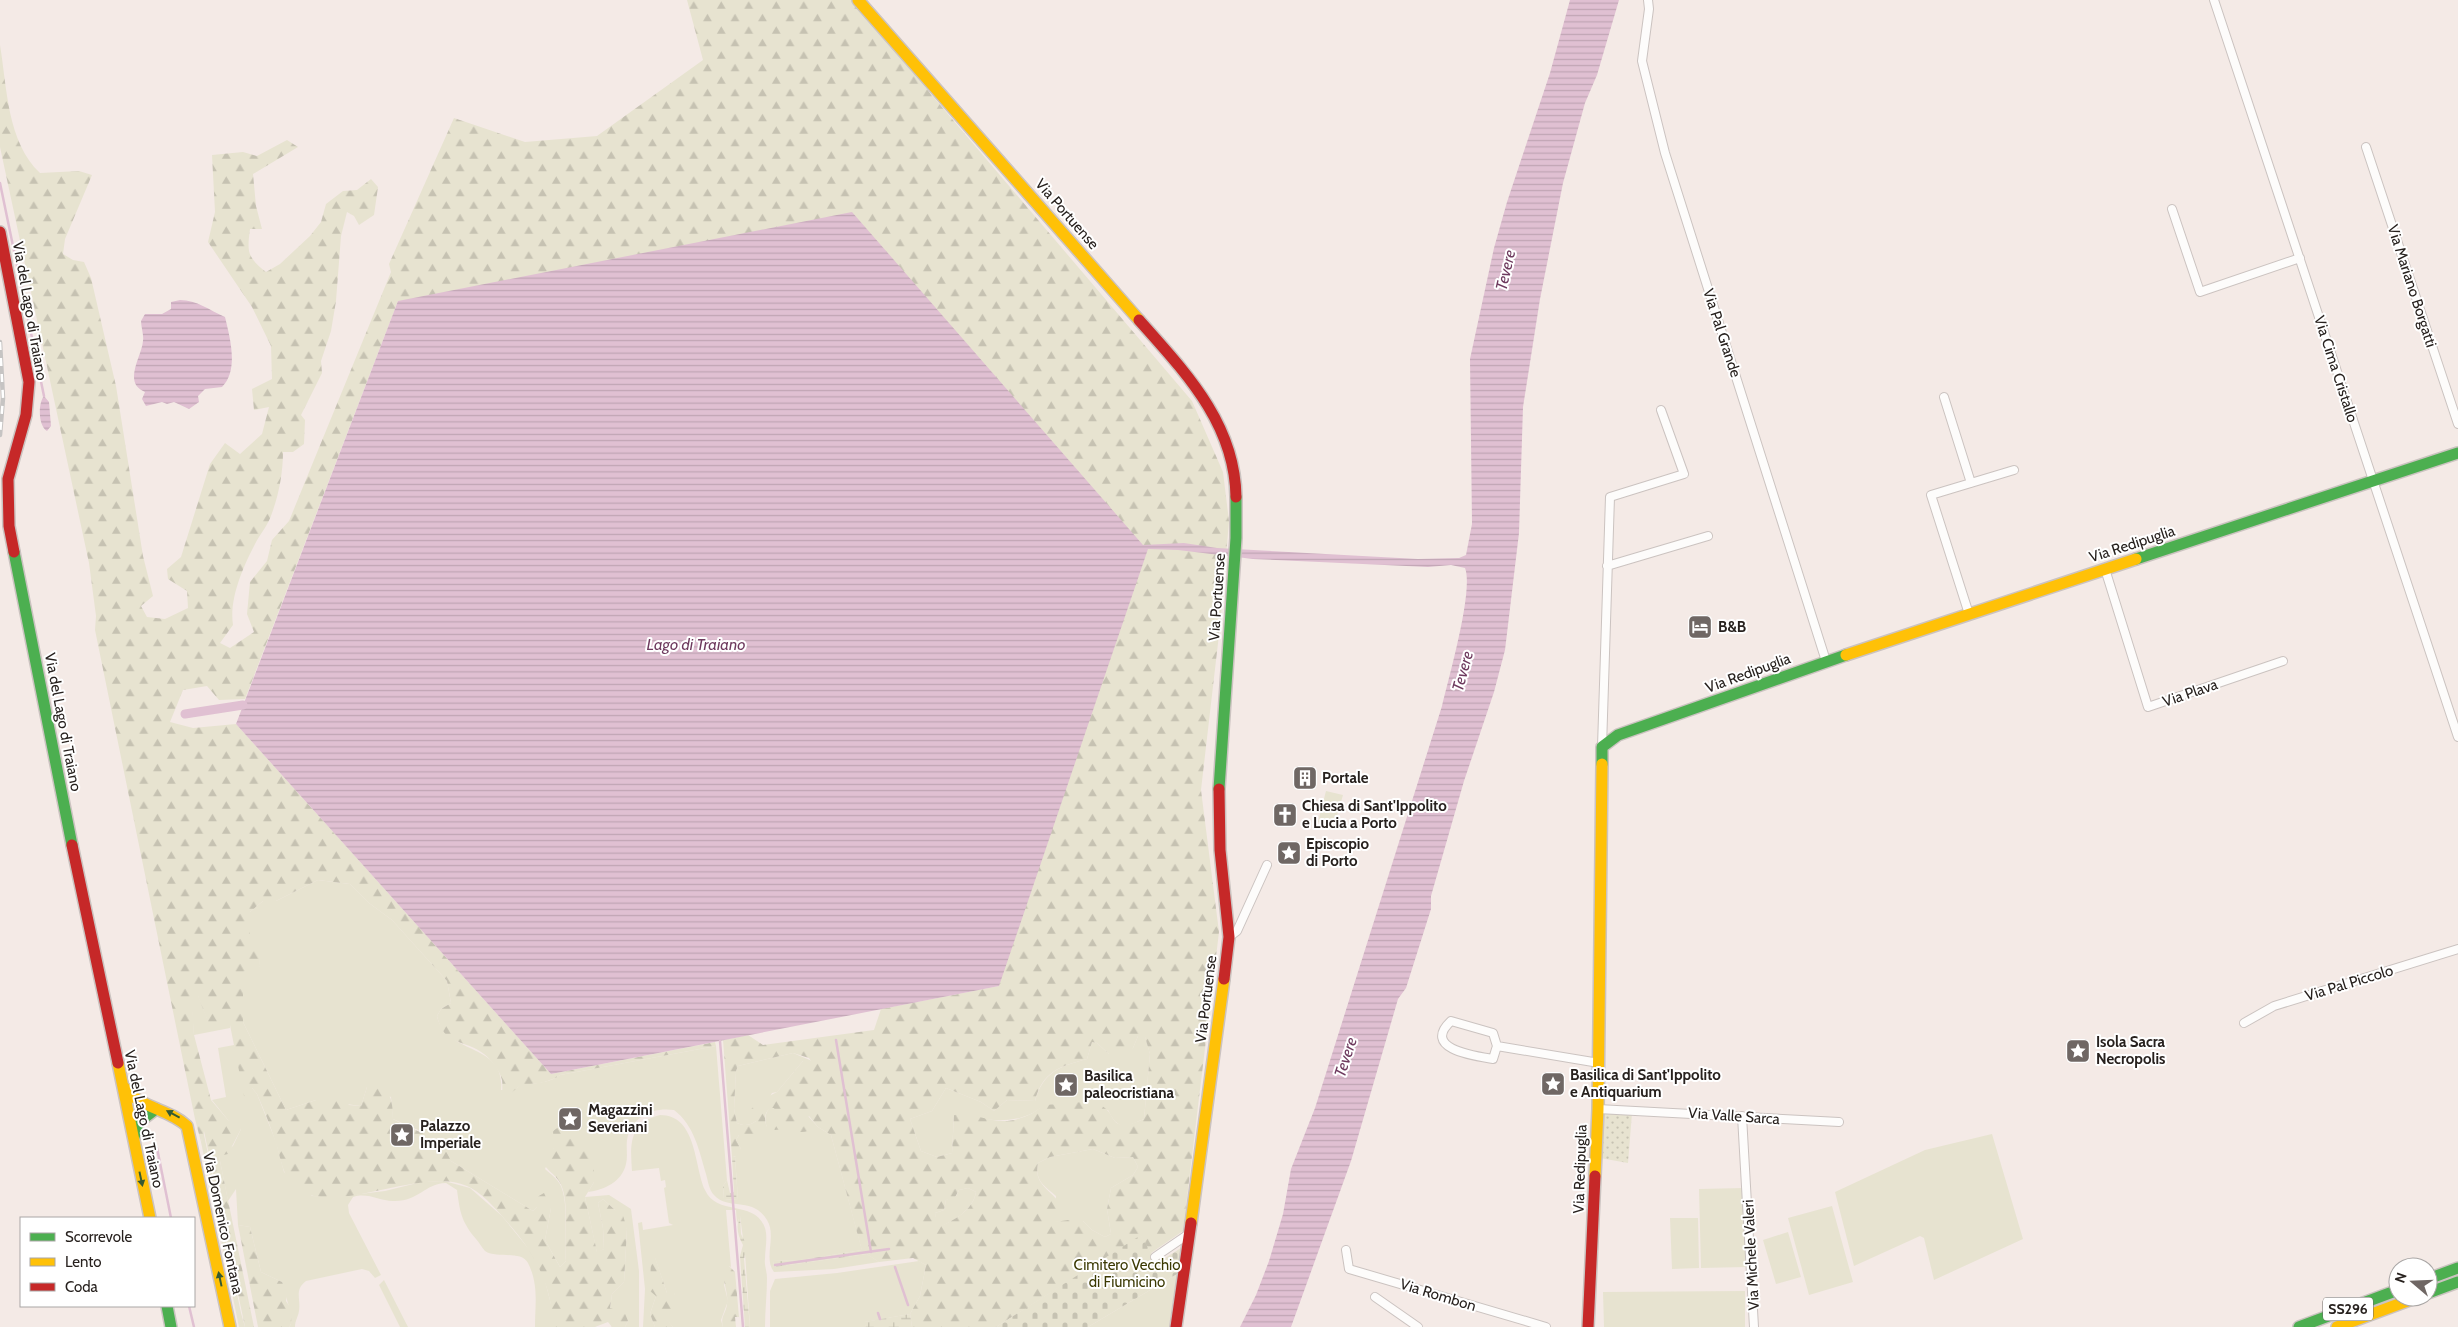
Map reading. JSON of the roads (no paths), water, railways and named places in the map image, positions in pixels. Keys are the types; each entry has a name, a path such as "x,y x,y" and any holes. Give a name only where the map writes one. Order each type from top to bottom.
{"street":[{"name":"Via Portuense","path":"858,0 1186,372 1205,397 1224,434 1230,456 1236,494 1236,538 1218,798 1220,850 1229,937 1176,1327"},
{"name":"Via Pal Grande","path":"1648,0 1649,9 1642,61 1664,153 1826,661"},
{"name":"Via Cima Cristallo","path":"2214,0 2458,737"},
{"name":"Via Mariano Borgatti","path":"2366,147 2458,424"},
{"path":"2172,210 2200,292 2300,258"},
{"name":"Via del Lago di Traiano","path":"0,232 30,382 26,414 8,479 9,526 150,1217"},
{"path":"1944,397 1971,483"},
{"path":"1602,747 1610,497 1684,474 1661,410"},
{"name":"Via Redipuglia","path":"1588,1327 1598,1109 1602,747 1618,735 1826,661 2458,453"},
{"path":"1968,614 1931,495 2014,470"},
{"path":"1608,566 1708,536"},
{"name":"Via Plava","path":"2105,569 2148,707 2283,661"},
{"path":"1229,937 1237,931 1267,865"},
{"name":"Via Pal Piccolo","path":"2244,1024 2274,1006 2458,949"},
{"path":"1451,1021 1493,1033 1497,1046 1493,1059 1453,1050 1446,1046 1443,1040 1444,1027 1451,1021"},
{"path":"1497,1046 1599,1063"},
{"path":"122,1084 128,1095 134,1100 156,1108 140,1122 133,1140"},
{"name":"Via Domenico Fontana","path":"156,1108 172,1112 187,1126 230,1327"},
{"name":"Via Valle Sarca","path":"1598,1109 1839,1122"},
{"name":"Via Michele Valeri","path":"1742,1116 1748,1183 1754,1327"},
{"path":"1155,1257 1190,1233"},
{"name":"Via Rombon","path":"1346,1250 1349,1268 1546,1327"},
{"path":"2438,1275 2458,1268"},
{"path":"2438,1289 2458,1282"},
{"name":"SS296","path":"2299,1327 2388,1294"},
{"path":"1375,1297 1418,1327"},
{"path":"162,1307 164,1327"},
{"path":"167,1307 171,1327"},
{"path":"2337,1327 2391,1307"}],"water":[{"name":"Lago di Traiano","path":"1570,0 1619,0 1597,75 1585,103 1563,183 1540,299 1523,407 1519,533 1505,650 1494,692 1464,781 1431,896 1431,909 1406,988 1398,999 1351,1161 1291,1327 1240,1327 1256,1295 1269,1261 1283,1214 1291,1169 1315,1108 1442,706 1463,614 1467,579 1465,568 1451,565 1428,567 1253,559 1178,550 1148,549 999,986 551,1074 236,724 398,301 852,212 1143,545 1184,543 1217,548 1418,559 1459,558 1466,555 1472,524 1470,359 1494,248 1507,202 1550,73"},
{"path":"180,300 197,304 225,317 232,354 230,372 222,387 205,389 198,396 199,402 189,409 174,402 167,404 162,402 146,406 142,399 145,392 138,388 134,376 143,341 141,321 145,314 162,314 171,309 171,302"},
{"path":"44,396 49,402 51,426 47,431 42,424 40,414"}],"waterway":[{"path":"0,183 44,396"},
{"path":"185,714 243,705"},
{"path":"836,1040 871,1252"},
{"path":"720,1041 743,1327"},
{"path":"157,1148 171,1217"},
{"path":"775,1265 889,1249"},
{"path":"895,1267 908,1305"},
{"path":"189,1307 194,1327"},
{"path":"878,1313 880,1319"}],"railway":[{"path":"0,342 3,398 0,435"}],"place":[{"name":"B&B","path":"1700,627"},
{"name":"Portale","path":"1305,778"},
{"name":"Chiesa di Sant'Ippolito e Lucia a Porto","path":"1285,815"},
{"name":"Episcopio di Porto","path":"1289,853"},
{"name":"Isola Sacra Necropolis","path":"2078,1051"},
{"name":"Basilica di Sant'Ippolito e Antiquarium","path":"1553,1084"},
{"name":"Basilica paleocristiana","path":"1066,1085"},
{"name":"Magazzini Severiani","path":"570,1119"},
{"name":"Palazzo Imperiale","path":"402,1135"}],"water label":[{"name":"Tevere","path":"1505,270"},
{"name":"Tevere","path":"1462,671"},
{"name":"Tevere","path":"1345,1057"}],"park label":[{"name":"Cimitero Vecchio di Fiumicino","path":"1127,1274"}]}
